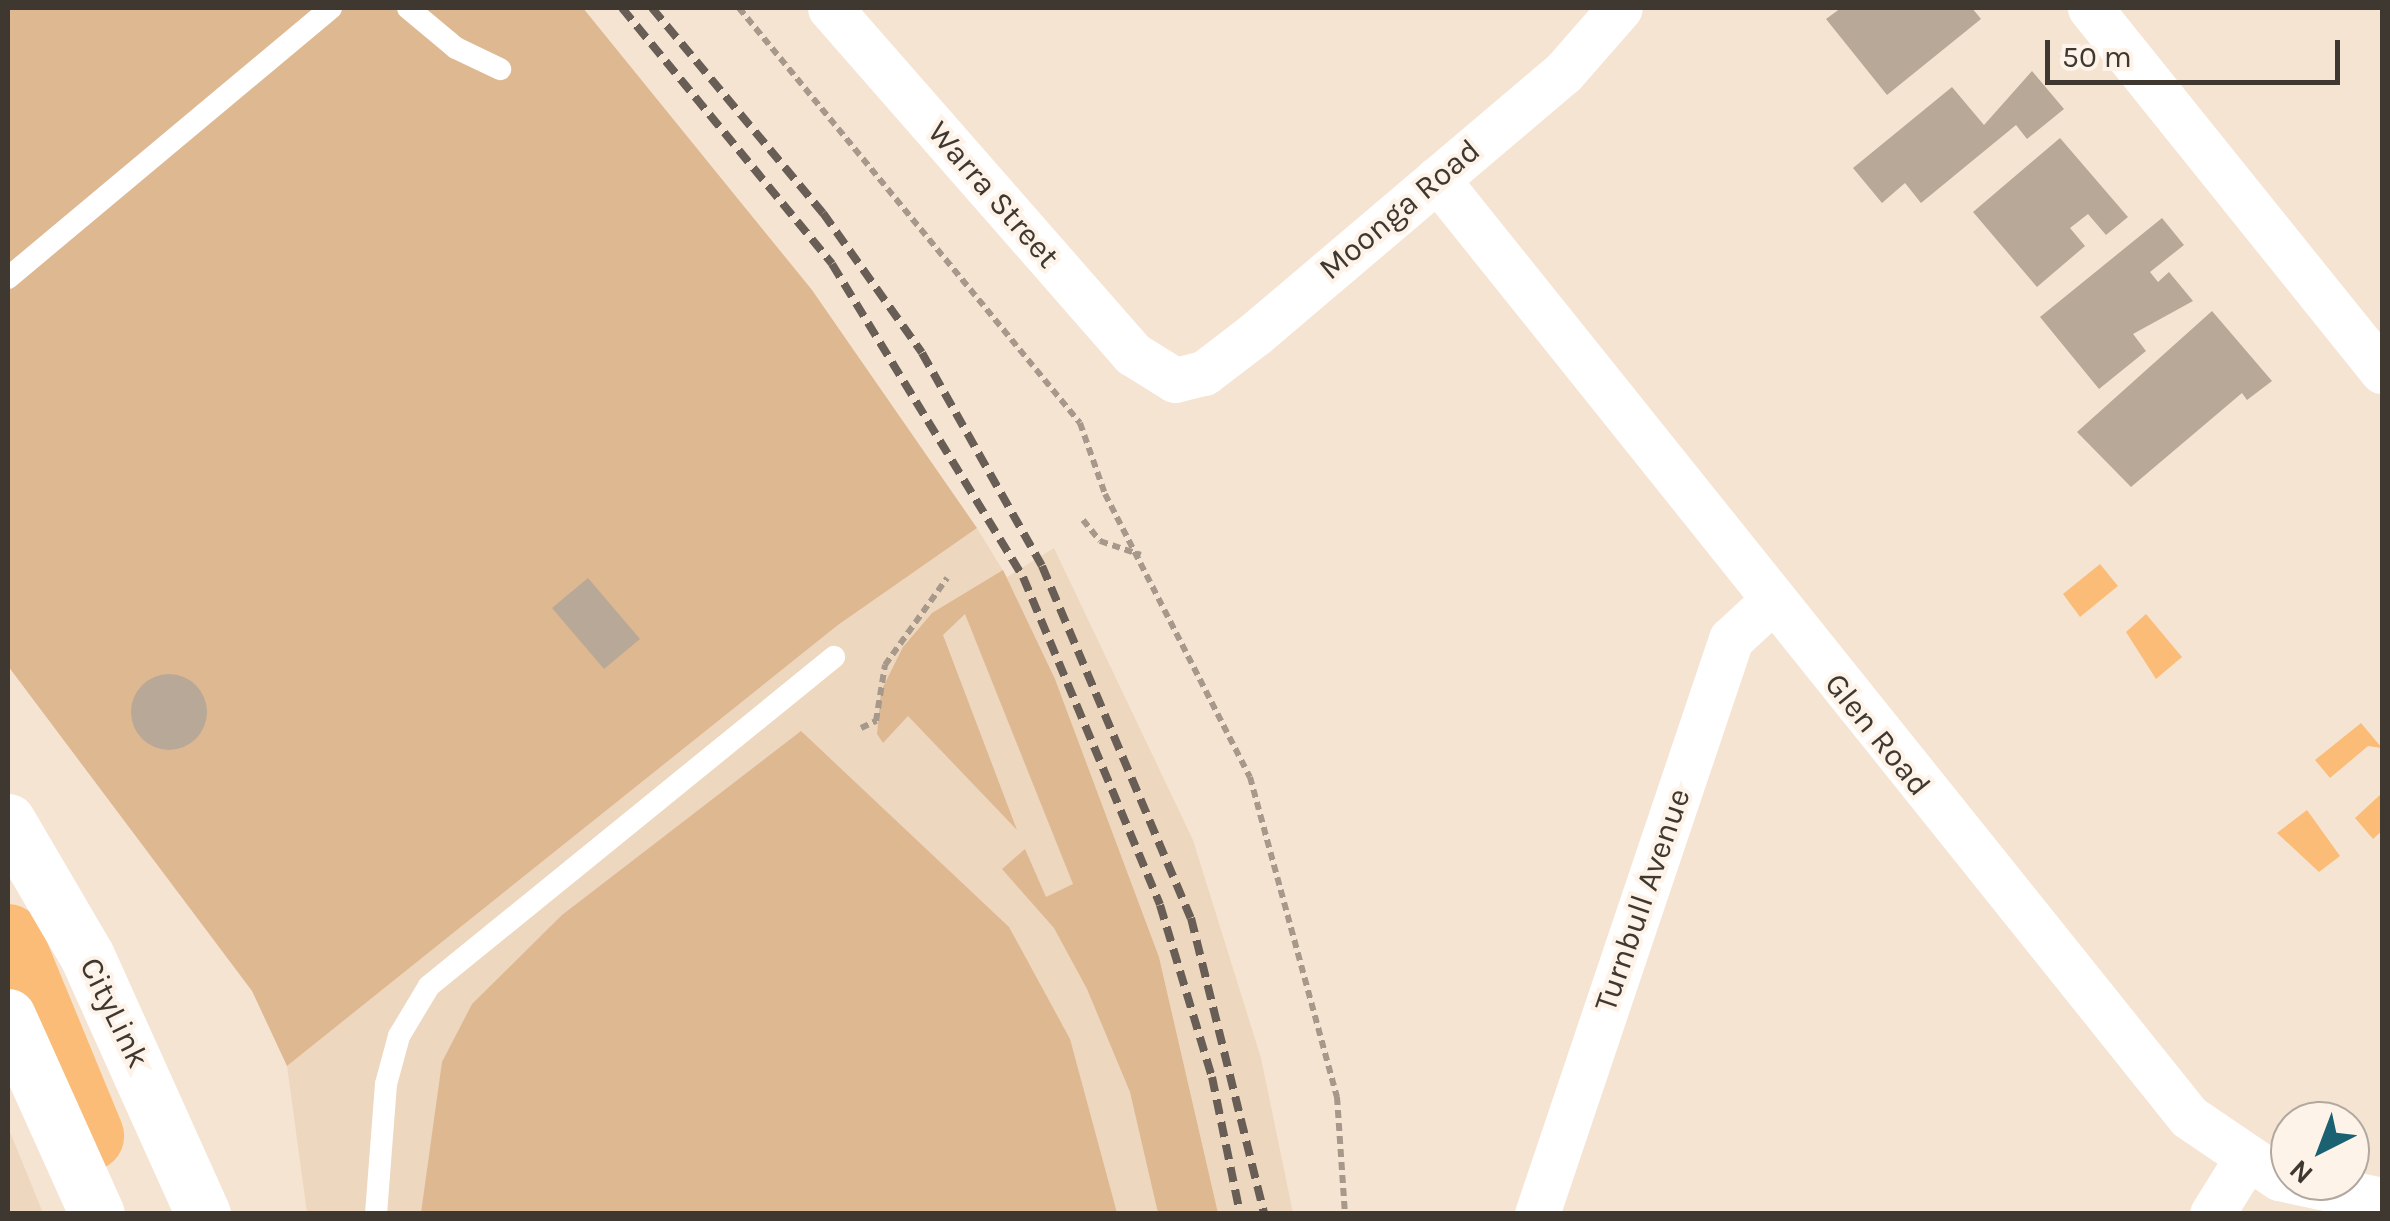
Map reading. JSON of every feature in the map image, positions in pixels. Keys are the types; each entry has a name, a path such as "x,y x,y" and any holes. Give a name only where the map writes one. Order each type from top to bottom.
{"highway":[{"name":"CityLink","path":"8,820 102,987 203,1214"},
{"path":"8,1016 97,1214"}],"street":[{"name":"Warra Street","path":"830,8 1160,377"},
{"name":"Moonga Road","path":"1160,377 1187,379 1216,365 1589,49 1620,8"},
{"path":"2090,8 2382,371"},
{"name":"Glen Road","path":"1437,178 2139,1061 2245,1161 2309,1187 2382,1200"},
{"name":"Turnbull Avenue","path":"1538,1214 1730,639 1771,602"},
{"path":"2212,1214 2245,1161"}],"lane":[{"path":"8,278 331,8"},
{"path":"408,8 456,48 500,69"},
{"path":"376,1214 386,1084 400,1036 429,986 834,657"}],"path":[{"path":"739,8 1080,423 1105,494 1142,556 1250,777 1338,1097 1345,1214"},
{"path":"1083,520 1100,541 1142,556"},
{"path":"861,728 876,721 885,665 947,578"}],"shaded area":[{"path":"8,8 583,8 812,290 977,528 838,625 287,1066 252,991 8,666"},
{"path":"977,528 1007,577 1054,548 1193,840 1261,1058 1293,1213 1218,1213 1159,957 1055,679 1158,1213 307,1213 287,1066 838,625"},
{"path":"2100,564 2118,586 2080,617 2063,594"},
{"path":"1003,570 1055,679 1159,957 1218,1213 1158,1213 1130,1092 1087,989 1054,928 1002,869 1025,849 1046,897 1073,884 965,614 943,635 1017,830 908,716 883,743 877,734 881,691 903,647 932,613"},
{"path":"2146,614 2182,657 2156,679 2126,632"},
{"path":"2361,723 2382,748 2368,746 2330,778 2315,760"},
{"path":"801,731 1009,927 1070,1039 1117,1213 421,1213 442,1062 472,1004 562,915"},
{"path":"2382,793 2382,831 2373,839 2355,818"},
{"path":"2307,810 2340,856 2319,872 2277,833"},
{"path":"8,1127 43,1213 8,1213"}],"building":[{"path":"1841,8 1972,8 1981,19 1887,95 1826,19"},
{"path":"2032,71 2064,109 2027,139 2016,125 1921,203 1905,183 1882,203 1853,168 1952,87 1984,125"},
{"path":"2060,138 2128,217 2106,235 2088,214 2070,228 2085,246 2037,287 1973,212"},
{"path":"2162,218 2184,245 2150,272 2158,282 2169,272 2193,301 2133,334 2146,351 2099,389 2040,317"},
{"path":"2212,311 2272,381 2247,400 2242,393 2131,487 2077,432"},
{"path":"588,578 640,639 604,669 552,608"},
{"path":"169,674 196,685 207,712 196,739 169,750 142,739 131,712 142,685"}],"waterway":[{"path":"8,939 89,1136"}],"railway":[{"path":"622,8 832,264 1023,577 1160,905 1212,1077 1240,1214"},
{"path":"652,8 823,213 922,353 1042,566 1191,918 1264,1214"}]}
